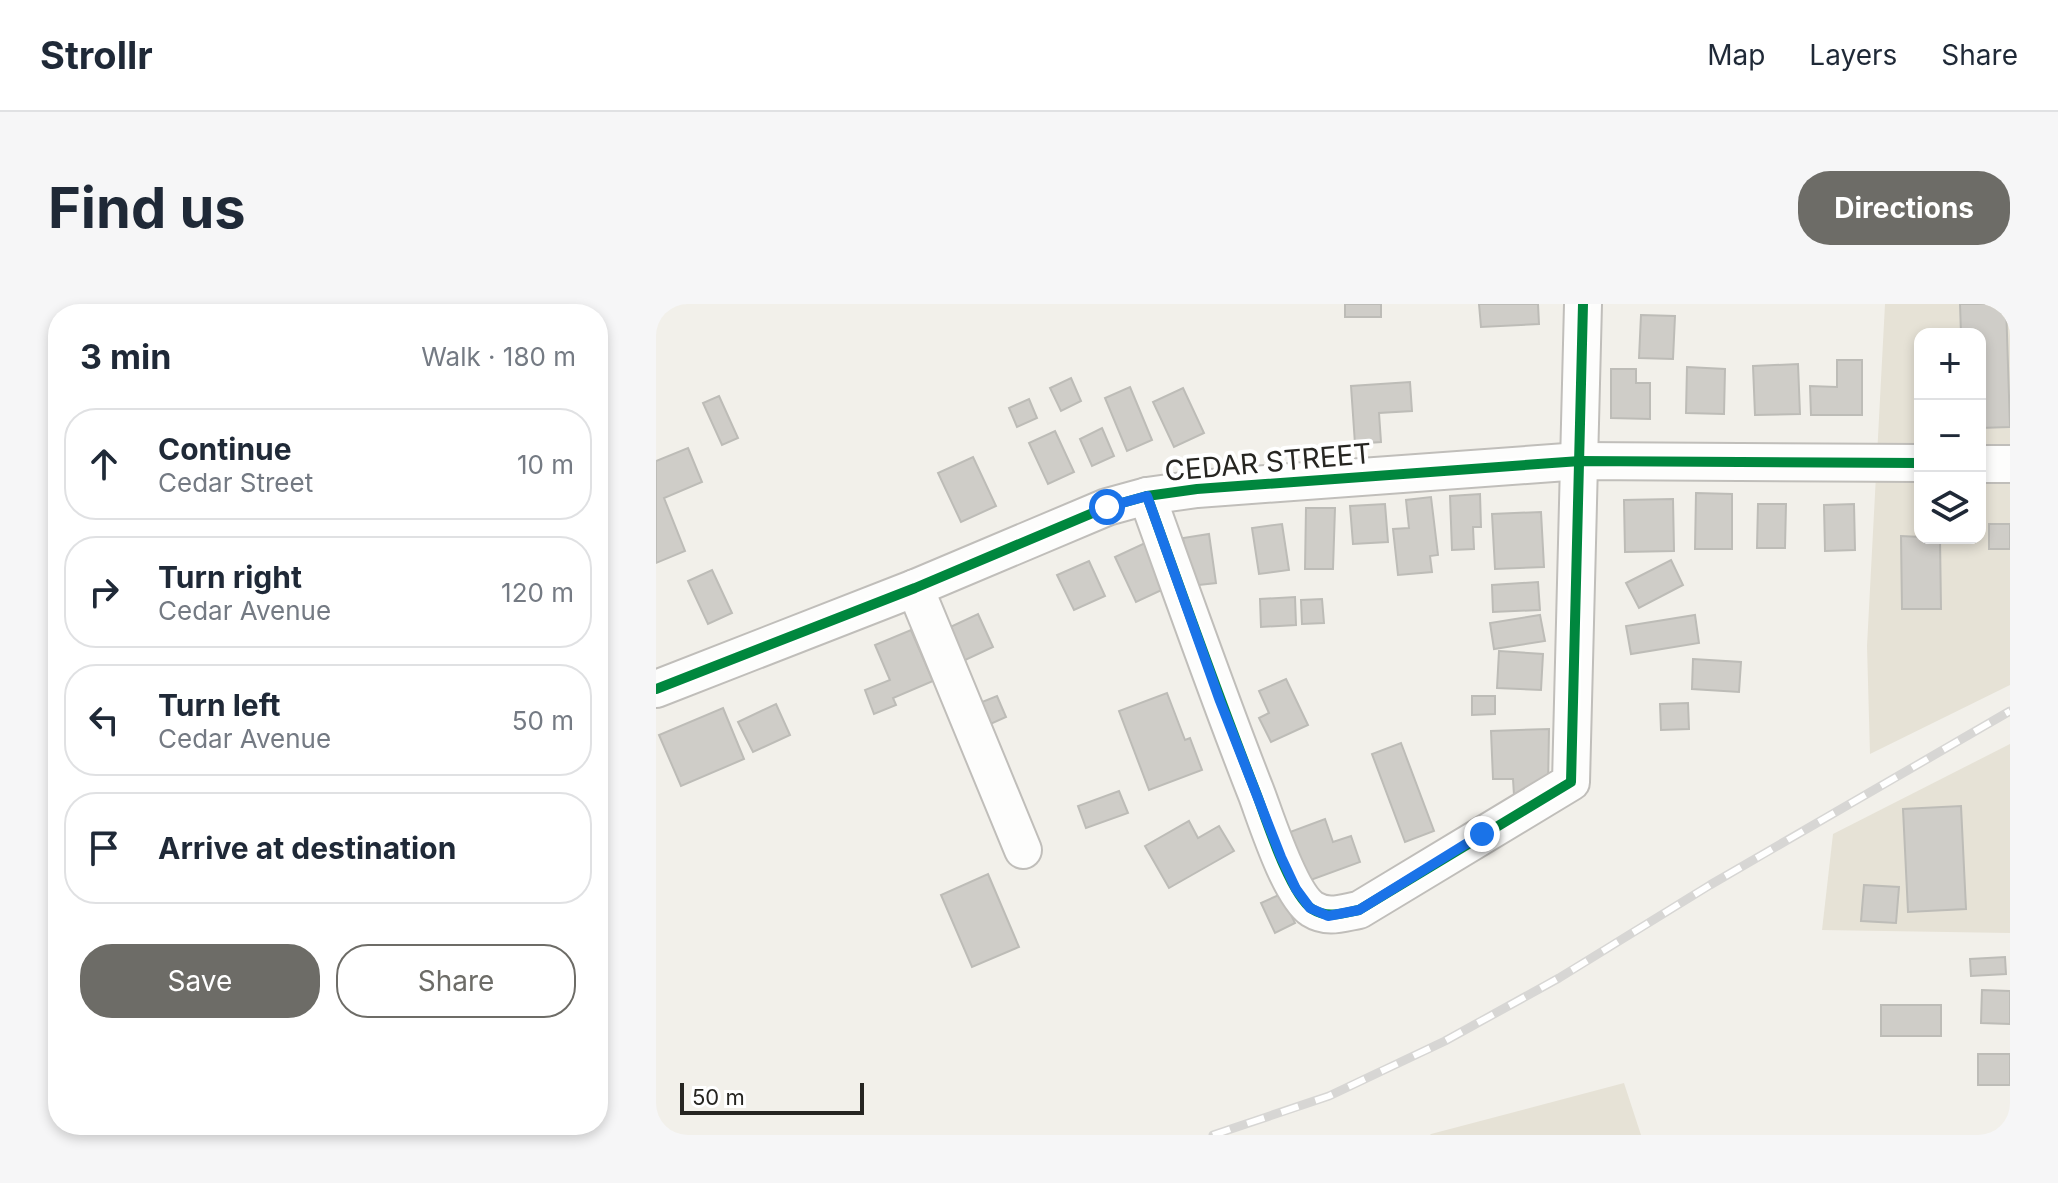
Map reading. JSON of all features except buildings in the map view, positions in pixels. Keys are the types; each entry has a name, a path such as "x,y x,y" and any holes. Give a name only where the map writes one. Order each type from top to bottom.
{"street":[{"path":"1147,496 1220,701 1296,889 1310,908 1328,916 1359,910 1571,782 1583,304"},
{"name":"CEDAR STREET","path":"656,689 915,588 1107,507 1147,496 1197,489 1580,461 1914,463"},
{"path":"1986,464 2010,464"},
{"path":"915,588 1023,850"}],"shaded area":[{"path":"1885,304 2010,304 2010,685 1870,754 1867,646"},
{"path":"2010,744 2010,933 1822,930 1833,834"},
{"path":"1624,1083 1641,1135 1430,1135 1431,1134"}],"railway":[{"path":"1213,1135 1329,1096 1445,1041 1559,978 1710,885 2010,711"}],"cycle path":[{"path":"1147,496 1228,721 1273,839 1296,889 1304,901 1318,912 1335,914 1359,910 1571,782 1583,304"},
{"path":"656,689 915,588 1107,507 1147,496 1197,489 1580,461 1914,463"}],"route":[{"path":"1107,507 1147,496 1220,701 1281,857 1296,889 1310,908 1328,916 1359,910 1482,834"}]}
